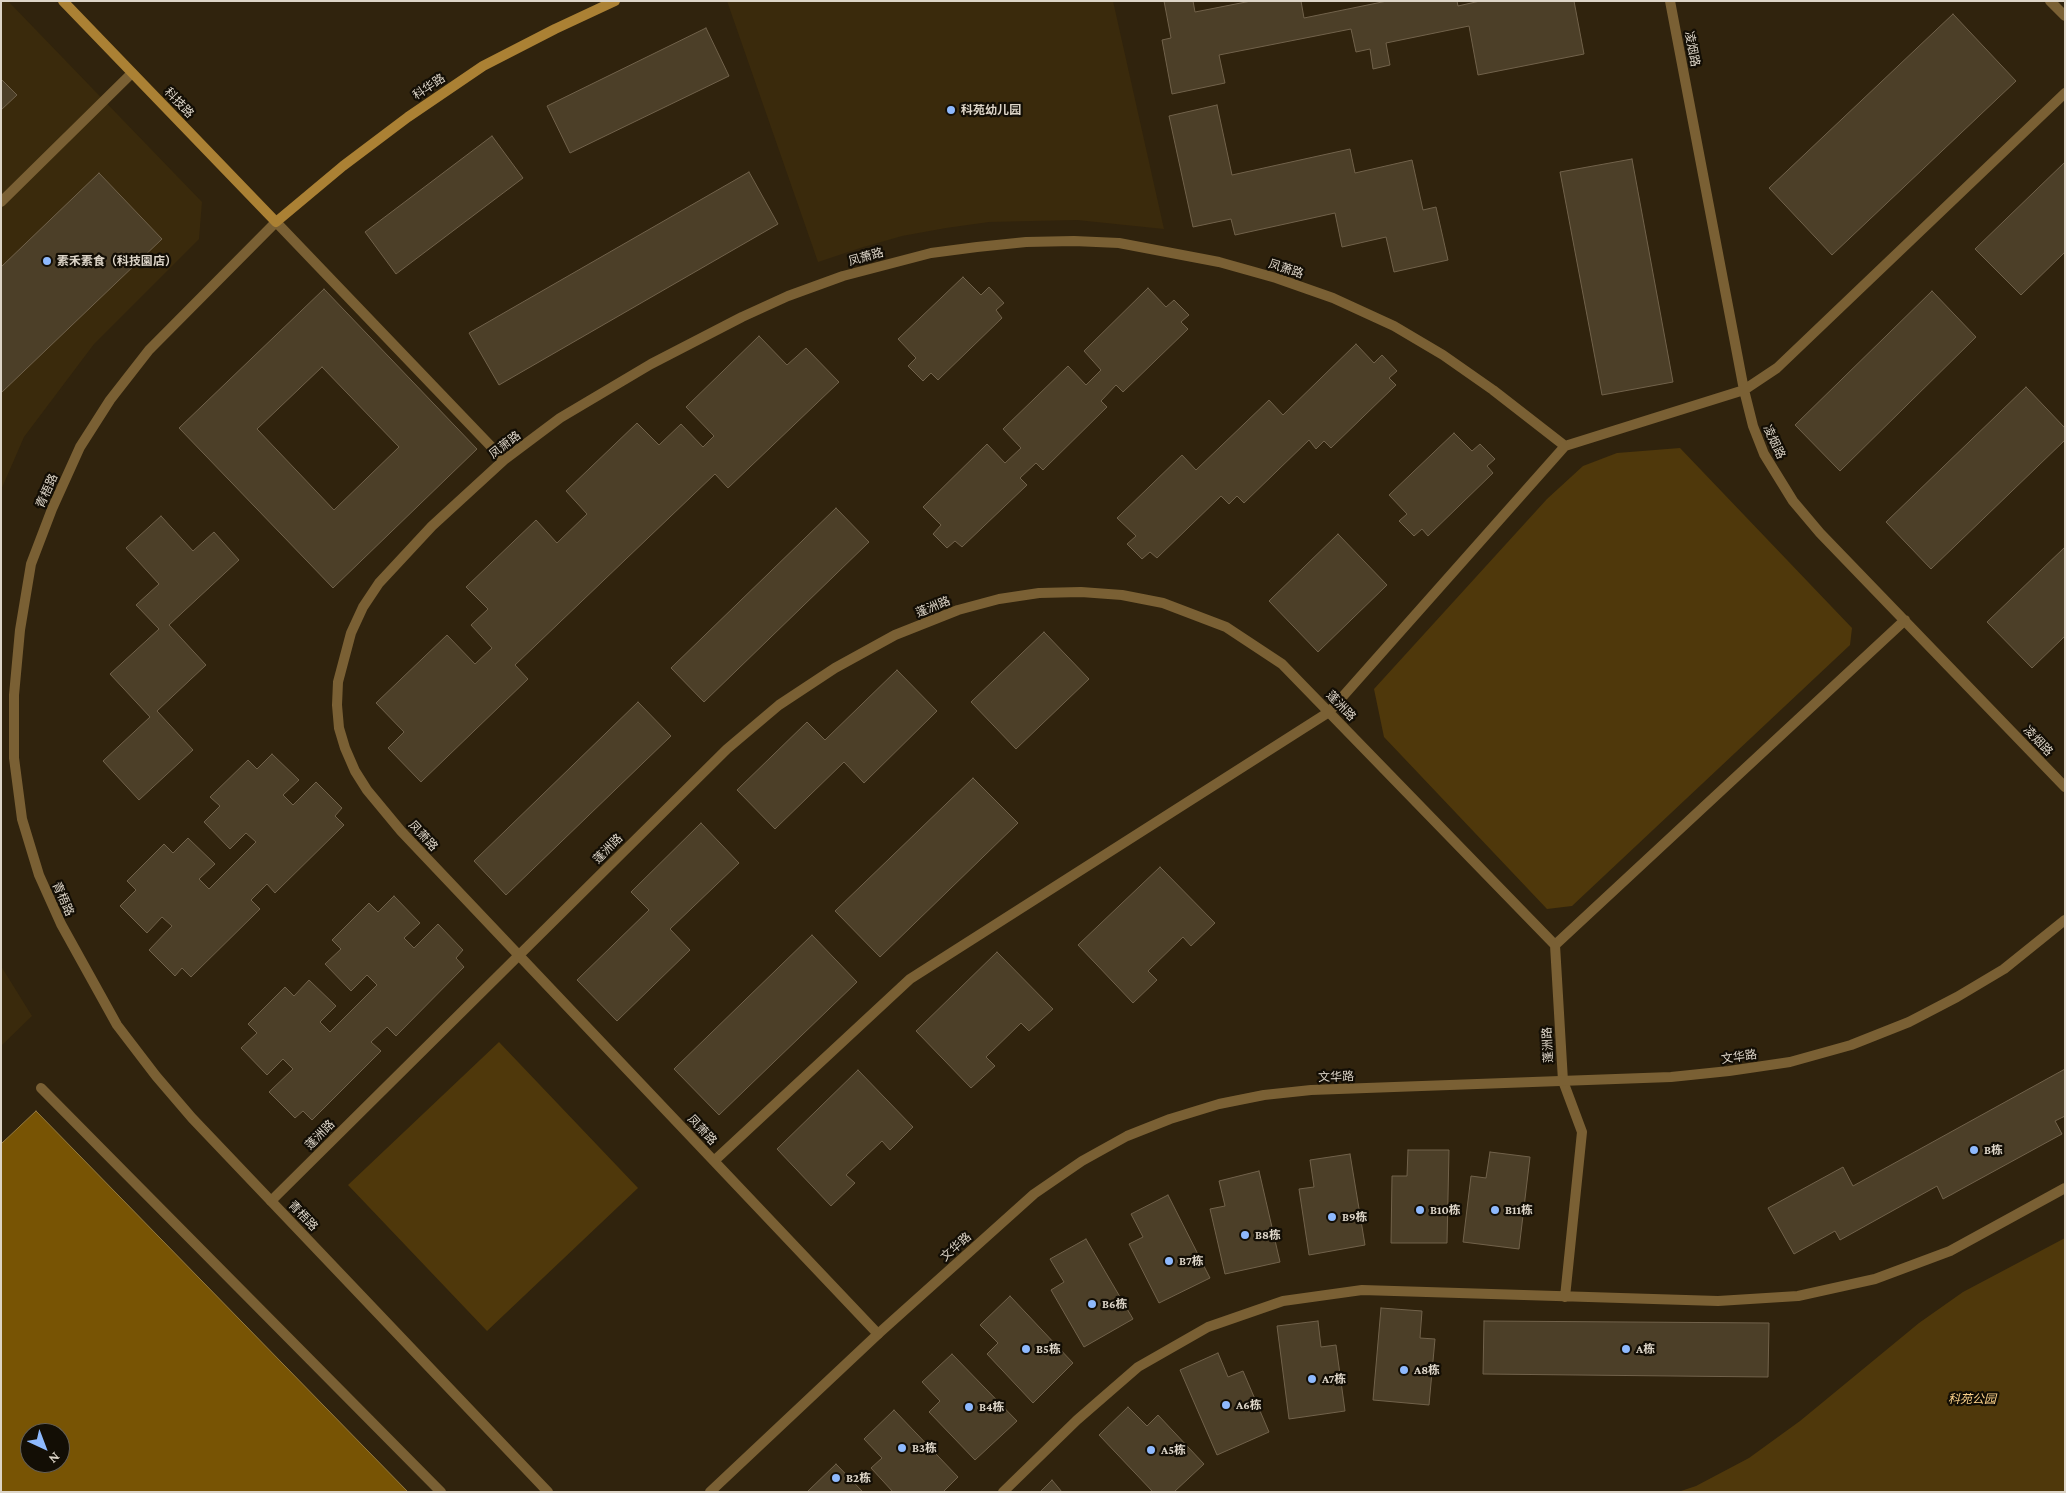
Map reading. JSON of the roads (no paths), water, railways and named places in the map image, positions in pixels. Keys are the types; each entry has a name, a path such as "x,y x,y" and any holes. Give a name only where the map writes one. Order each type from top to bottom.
{"main road":[{"name":"科技路","path":"63,1 276,222"},
{"name":"科华路","path":"276,222 372,144 483,66 615,1"}],"street":[{"name":"凌烟路","path":"1670,1 1744,390 1753,426 1764,454 1793,501 1820,533 2065,787"},
{"path":"2050,1 2065,16"},
{"path":"1,202 132,73"},
{"path":"714,1161 910,979 1329,712 1565,446 1744,390 1777,368 2065,93"},
{"path":"276,222 504,460"},
{"name":"青梧路","path":"276,222 149,350 110,400 80,447 52,509 31,564 20,630 14,704 14,758 22,819 39,875 60,924 117,1025 156,1076 192,1118 548,1492"},
{"name":"凤萧路","path":"878,1334 401,831 367,790 355,771 339,728 338,682 351,633 363,607 379,583 432,526 504,460 560,418 602,392 698,339 788,296 843,276 931,253 1026,242 1118,243 1219,262 1276,278 1333,298 1394,326 1443,355 1493,390 1565,446"},
{"name":"蓬洲路","path":"271,1201 727,749 779,706 835,668 895,635 958,610 999,599 1039,593 1081,592 1122,595 1163,603 1226,627 1282,664 1555,946 1563,1081 1582,1132 1566,1297"},
{"path":"1555,946 1905,620"},
{"name":"文华路","path":"710,1492 878,1334 1034,1194 1097,1152 1127,1136 1170,1119 1219,1104 1264,1095 1311,1090 1671,1077 1790,1062 1851,1045 1909,1022 1957,997 2004,969 2065,920"},
{"path":"41,1088 441,1492"},
{"path":"1003,1492 1077,1420 1138,1367 1208,1327 1283,1302 1362,1290 1718,1301 1798,1296 1875,1279 1950,1251 2065,1188"}],"place":[{"name":"科苑幼儿园","path":"951,110"},
{"name":"素禾素食（科技園店）","path":"47,261"},
{"name":"B栋","path":"1974,1150"},
{"name":"B10栋","path":"1420,1210"},
{"name":"B11栋","path":"1495,1210"},
{"name":"B9栋","path":"1332,1217"},
{"name":"B8栋","path":"1245,1235"},
{"name":"B7栋","path":"1169,1261"},
{"name":"B6栋","path":"1092,1304"},
{"name":"B5栋","path":"1026,1349"},
{"name":"A栋","path":"1626,1349"},
{"name":"A8栋","path":"1404,1370"},
{"name":"A7栋","path":"1312,1379"},
{"name":"A6栋","path":"1226,1405"},
{"name":"B4栋","path":"969,1407"},
{"name":"B3栋","path":"902,1448"},
{"name":"A5栋","path":"1151,1450"},
{"name":"B2栋","path":"836,1478"}],"park label":[{"name":"科苑公园","path":"1972,1399"}]}
